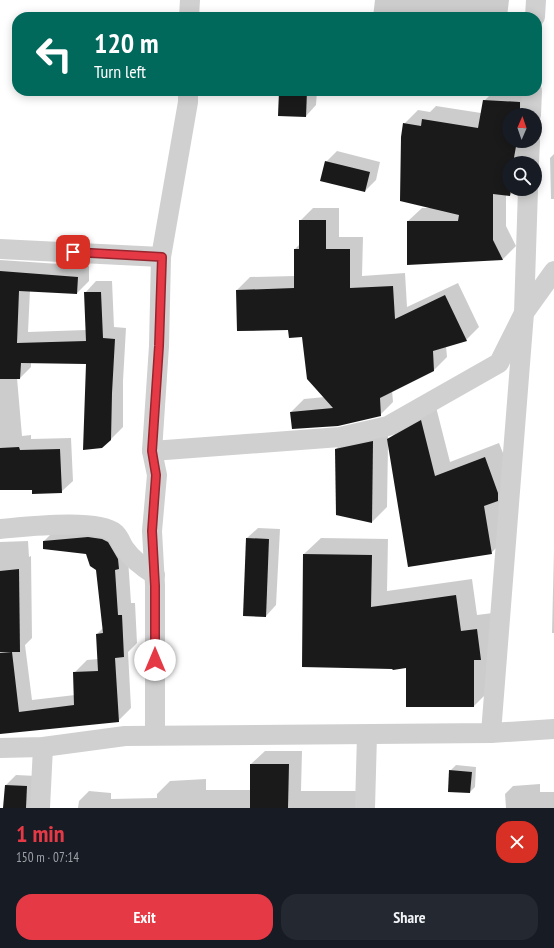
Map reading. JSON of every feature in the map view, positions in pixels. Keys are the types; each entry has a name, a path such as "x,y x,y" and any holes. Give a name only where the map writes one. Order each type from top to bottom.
{"street":[{"path":"189,12 190,0"},
{"path":"535,12 536,0"},
{"path":"156,735 155,575 152,531 156,475 152,451 159,346 162,257 188,96"},
{"path":"531,108 532,96"},
{"path":"491,733 524,313 528,196"},
{"path":"0,249 162,257"},
{"path":"152,451 340,437 388,426 499,363 524,313 554,272"},
{"path":"0,529 44,525 96,526 108,528 117,534 125,549 141,566 155,575"},
{"path":"0,748 43,747 125,736 491,733 554,729"},
{"path":"365,808 367,735"},
{"path":"40,808 43,747"}],"building":[{"path":"279,96 307,96 306,117 278,116"},
{"path":"483,100 520,102 520,108 502,108 502,148 516,148 514,156 502,156 502,195 493,194 493,240 503,260 407,265 407,221 458,221 459,215 400,201 401,137 403,123 421,126 422,119 478,128"},
{"path":"325,161 370,172 365,192 320,181"},
{"path":"299,220 326,220 326,249 350,249 350,288 393,286 395,319 445,295 467,341 433,351 434,371 380,398 381,416 338,426 292,429 290,412 333,408 307,379 302,337 289,338 288,330 237,331 236,290 294,288 294,249 299,249"},
{"path":"0,271 78,277 77,294 19,291 17,343 86,341 84,292 101,292 103,338 115,339 111,440 102,448 83,450 86,364 21,363 20,379 0,379"},
{"path":"421,420 435,476 485,457 498,493 498,501 484,506 492,554 408,567 387,439"},
{"path":"373,441 372,523 336,515 335,449"},
{"path":"19,447 20,450 60,449 62,493 32,494 32,490 0,490 0,448"},
{"path":"88,537 102,539 108,542 118,559 119,569 115,570 118,615 122,615 124,657 115,658 119,722 0,734 0,653 12,652 19,712 74,705 73,672 98,671 96,634 103,633 96,570 90,566 86,554 43,549 43,541"},
{"path":"246,538 269,539 266,617 243,616"},
{"path":"303,554 372,555 371,607 456,595 461,631 477,629 481,660 474,660 474,707 406,707 406,668 393,670 302,667"},
{"path":"19,569 20,652 0,652 0,571"},
{"path":"250,764 289,764 288,808 250,808"},
{"path":"449,770 472,772 470,793 448,792"},
{"path":"5,785 27,786 26,808 3,808"}],"route":[{"path":"73,252 162,257 159,346 152,451 156,475 152,531 155,586 155,660"}]}
